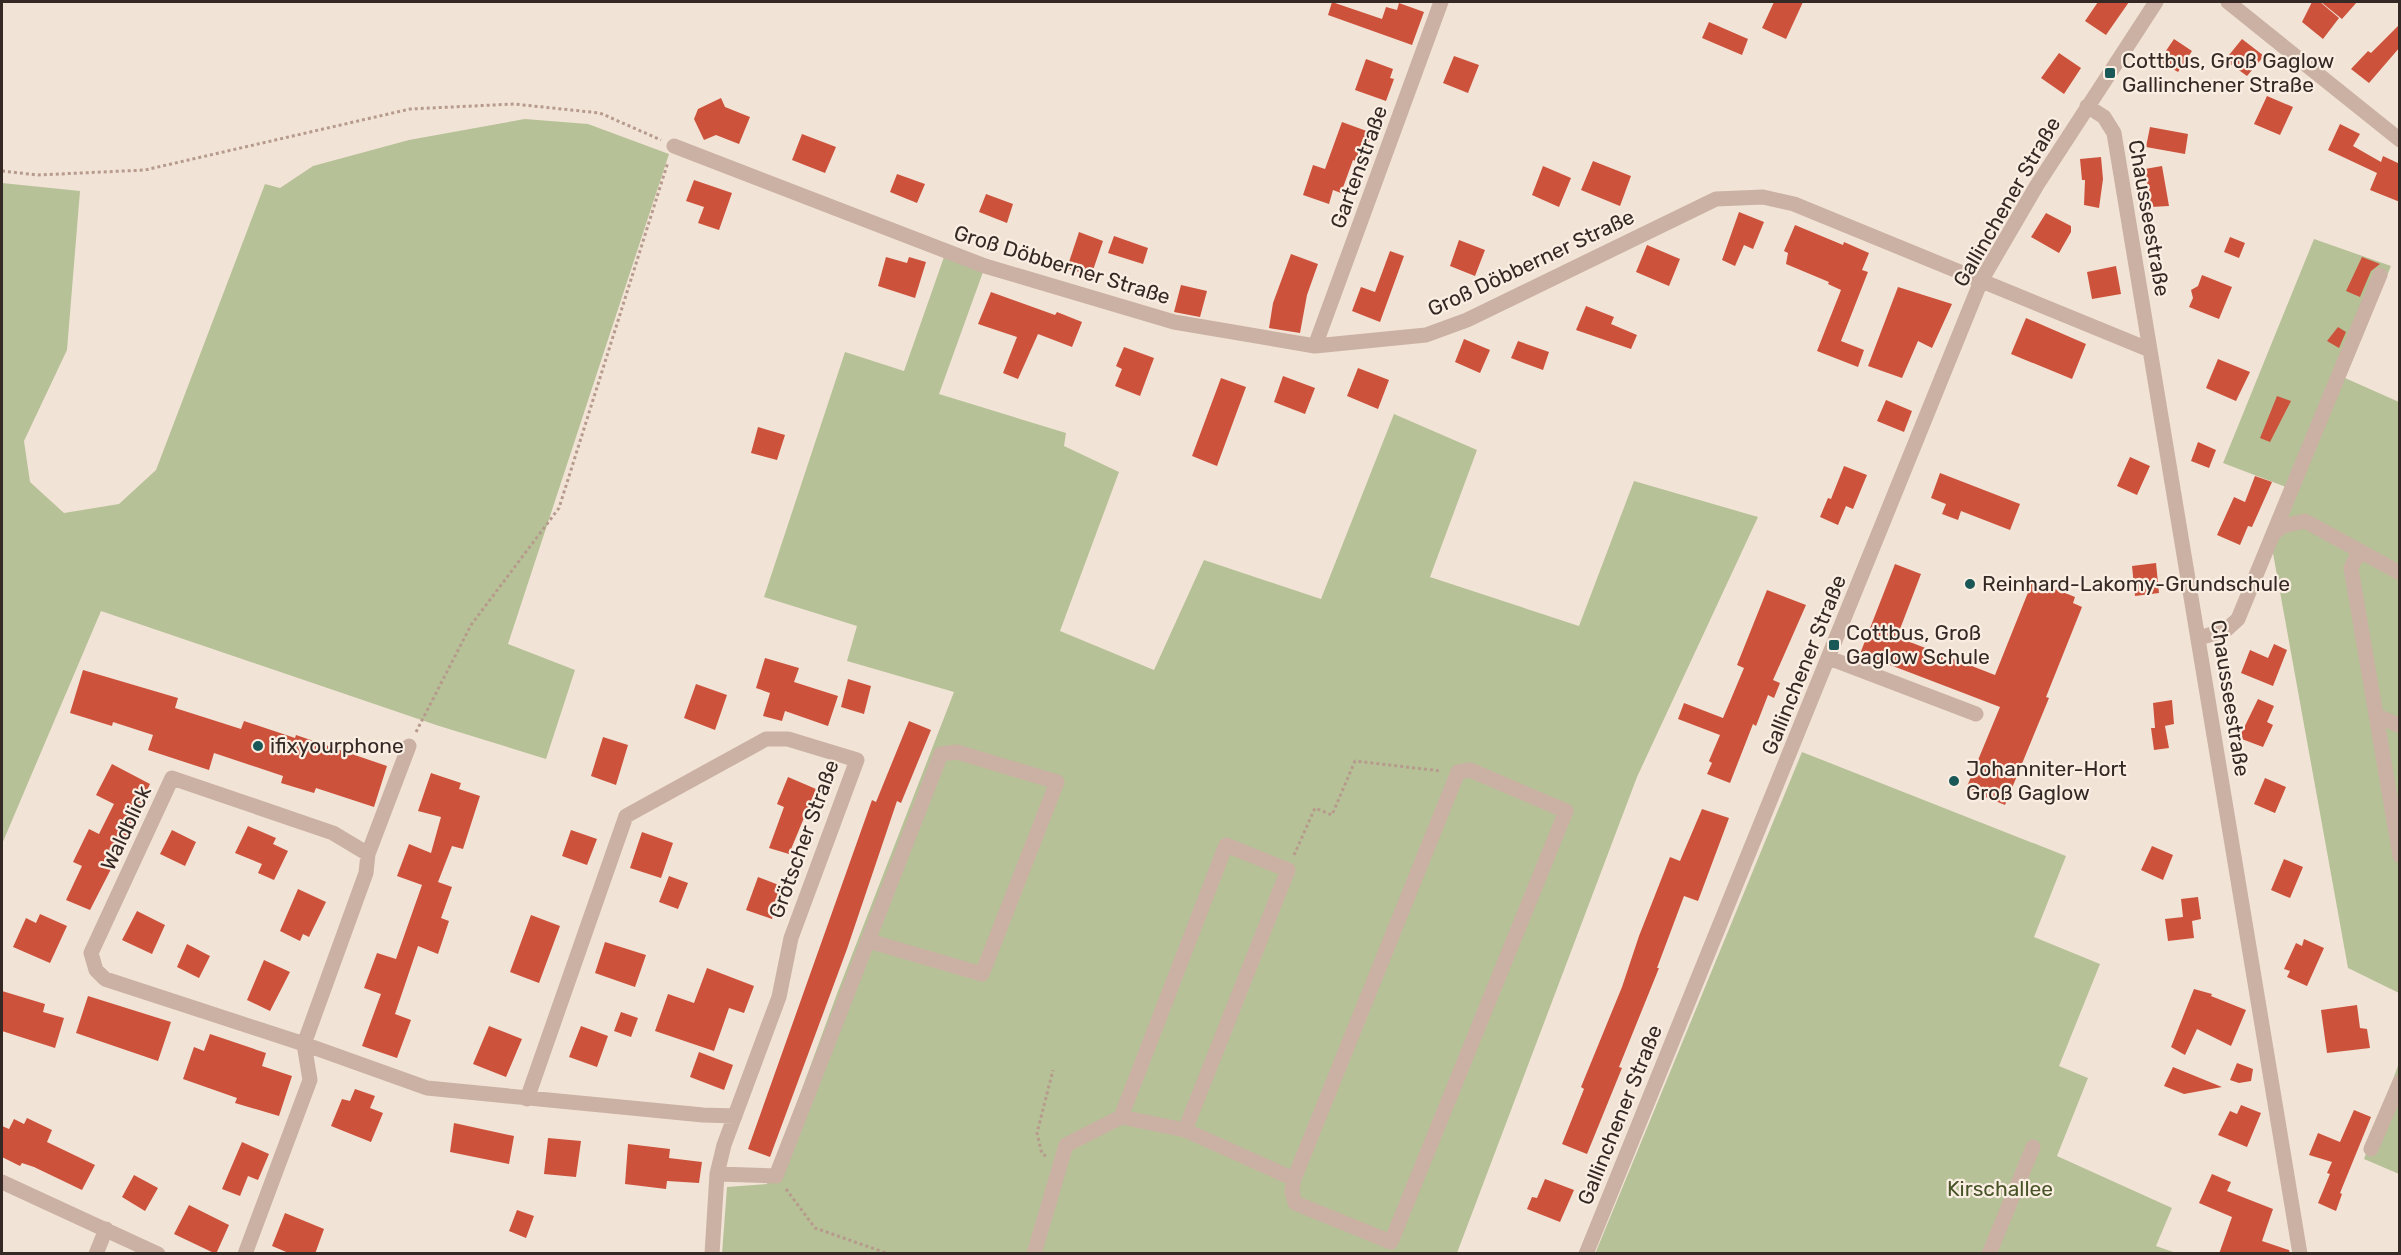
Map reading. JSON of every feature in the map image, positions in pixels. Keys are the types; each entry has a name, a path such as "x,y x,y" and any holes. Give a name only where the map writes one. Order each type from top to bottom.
{"street":[{"name":"Gartenstraße","path":"1315,346 1441,2"},
{"path":"2087,106 2156,2"},
{"path":"2228,2 2400,140"},
{"name":"Gallinchener Straße","path":"1586,1254 1981,281 2037,185 2087,106"},
{"name":"Chausseestraße","path":"2087,106 2104,117 2114,133 2300,1254"},
{"name":"Groß Döbberner Straße","path":"674,146 985,266 1174,322 1315,346 1426,334 1457,324 1716,200 1763,197 1794,204 2150,350"},
{"path":"2199,638 2226,630 2238,619 2380,276"},
{"path":"2273,534 2283,526 2305,521 2400,573"},
{"path":"2359,551 2350,568 2400,856"},
{"path":"1829,658 1976,714"},
{"path":"2376,716 2400,726"},
{"name":"Grötscher Straße","path":"527,1099 626,816 766,738 788,739 857,760 791,938 779,997 724,1145 717,1174 712,1254"},
{"path":"245,1254 310,1080 304,1044 366,873 368,854 409,746"},
{"path":"717,1174 776,1176 941,754 957,752 1057,782 982,974 869,941"},
{"path":"1470,770 1566,811 1391,1242 1295,1203 1292,1191 1294,1179 1458,772 1470,770"},
{"name":"Waldblick","path":"368,854 333,833 172,778 91,953 96,970 105,979 304,1044 428,1088 527,1099"},
{"path":"1121,1117 1226,845 1288,870 1185,1130"},
{"path":"2371,1149 2400,1082"},
{"path":"527,1099 735,1116"},
{"path":"1034,1254 1066,1146 1121,1117 1185,1130 1294,1179"},
{"path":"1989,1254 2033,1147"},
{"path":"2,1182 158,1254"},
{"path":"96,1254 106,1229"}],"path":[{"path":"2,171 38,175 145,170 411,109 514,104 600,113 674,146 559,508 471,625 409,746"},
{"path":"1288,870 1315,808 1332,814 1355,761 1458,772"},
{"path":"1053,1070 1036,1133 1042,1154 1061,1164"},
{"path":"776,1176 815,1228 889,1254"}],"green space":[{"path":"525,119 588,124 669,154 508,644 575,670 546,759 436,725 101,611 2,844 2,183 80,191 67,350 24,441 30,482 64,513 119,504 156,470 265,184 280,188 313,166 409,140"},
{"path":"2314,239 2391,266 2345,378 2399,402 2399,993 2348,968 2269,531 2286,487 2223,463"},
{"path":"944,257 983,272 939,394 1066,433 1064,446 1119,472 1060,631 1154,670 1204,560 1321,599 1394,414 1477,450 1430,577 1579,626 1634,481 1758,517 1637,777 1457,1253 722,1254 727,1187 767,1184 838,991 954,692 847,661 857,626 764,597 845,352 904,371"},
{"name":"Kirschallee","path":"1802,752 2066,856 2034,937 2100,964 2059,1066 2088,1078 2057,1156 2172,1208 2156,1246 2176,1253 1595,1254"},
{"path":"2399,1063 2399,1174 2364,1159"}],"building":[{"path":"1332,2 1382,19 1386,7 1397,10 1399,3 1424,12 1412,45 1328,15"},
{"path":"1774,2 1803,2 1786,39 1762,28"},
{"path":"2098,2 2129,2 2106,35 2085,21"},
{"path":"2312,2 2320,2 2339,18 2323,39 2302,22"},
{"path":"2321,2 2357,2 2342,19"},
{"path":"1709,22 1748,39 1742,55 1702,38"},
{"path":"2400,24 2400,47 2369,83 2351,69"},
{"path":"2174,39 2192,51 2178,72 2159,61"},
{"path":"2242,39 2264,56 2247,76 2225,60"},
{"path":"2059,53 2081,68 2064,94 2041,78"},
{"path":"1454,56 1479,65 1468,93 1443,83"},
{"path":"1366,59 1393,69 1390,78 1394,79 1386,101 1355,90"},
{"path":"2267,96 2293,107 2280,135 2254,124"},
{"path":"721,98 725,107 750,117 739,144 716,135 704,140 694,119 698,109"},
{"path":"1342,122 1372,133 1362,163 1353,160 1341,193 1333,190 1329,204 1303,195 1313,165 1325,169"},
{"path":"2340,124 2360,134 2353,146 2381,162 2383,156 2400,164 2400,202 2370,190 2377,173 2328,150"},
{"path":"2150,127 2188,134 2185,154 2146,147"},
{"path":"802,134 836,147 825,173 792,160"},
{"path":"2101,157 2103,179 2099,208 2084,205 2085,180 2082,180 2080,159"},
{"path":"1593,161 1631,176 1620,206 1581,190"},
{"path":"1543,166 1571,178 1559,207 1532,195"},
{"path":"2162,166 2169,206 2151,207 2145,169"},
{"path":"897,174 925,184 917,203 890,192"},
{"path":"694,180 732,193 719,230 698,223 704,207 686,201"},
{"path":"986,194 1013,204 1007,223 979,212"},
{"path":"1739,212 1764,222 1753,249 1744,245 1735,266 1722,260"},
{"path":"2046,213 2071,226 2071,232 2059,253 2031,237"},
{"path":"1795,225 1869,253 1862,270 1868,272 1841,341 1864,350 1858,367 1817,351 1841,290 1828,284 1829,282 1786,264 1788,253 1784,251"},
{"path":"1079,232 1103,241 1091,276 1067,268"},
{"path":"1114,236 1148,248 1143,264 1108,253"},
{"path":"2230,237 2245,243 2239,258 2224,252"},
{"path":"1459,240 1485,250 1475,276 1450,266"},
{"path":"1647,245 1680,259 1669,286 1636,272"},
{"path":"1390,251 1404,256 1380,322 1352,311 1361,287 1375,292"},
{"path":"1291,254 1318,264 1307,295 1300,333 1269,328 1273,303"},
{"path":"886,257 907,263 909,257 926,262 915,298 878,286"},
{"path":"2362,257 2380,264 2371,271 2360,297 2346,291"},
{"path":"2116,266 2121,294 2092,299 2087,272"},
{"path":"2202,275 2232,287 2219,319 2189,307 2193,298 2191,290 2198,286"},
{"path":"1181,285 1207,291 1200,317 1174,312"},
{"path":"1898,287 1952,304 1932,348 1918,341 1902,378 1868,366"},
{"path":"991,292 1055,315 1057,312 1082,322 1072,347 1038,334 1018,379 1003,373 1017,337 978,324"},
{"path":"1586,306 1614,317 1611,324 1637,335 1631,349 1576,330"},
{"path":"2026,318 2086,344 2072,379 2011,354"},
{"path":"2338,327 2346,332 2339,348 2327,341"},
{"path":"1464,339 1490,350 1480,373 1455,362"},
{"path":"1518,341 1549,352 1543,370 1511,358"},
{"path":"1124,347 1154,358 1140,396 1115,386 1122,369 1116,366"},
{"path":"2218,359 2250,372 2236,401 2206,388"},
{"path":"1358,368 1389,380 1378,409 1347,396"},
{"path":"1283,376 1315,388 1305,414 1274,402"},
{"path":"1221,378 1246,387 1217,466 1192,456"},
{"path":"2277,396 2291,401 2270,442 2260,438"},
{"path":"1886,400 1912,411 1904,432 1877,421"},
{"path":"758,427 785,435 777,460 751,453"},
{"path":"2198,442 2216,450 2209,468 2191,461"},
{"path":"2130,457 2150,466 2137,495 2117,486"},
{"path":"1844,466 1867,475 1853,509 1846,506 1838,525 1820,517 1828,498 1831,499"},
{"path":"1940,473 2020,504 2010,530 1961,511 1958,520 1942,514 1946,504 1931,498"},
{"path":"2255,476 2272,482 2252,527 2248,526 2240,545 2217,535 2234,497 2245,502"},
{"path":"2156,563 2159,593 2135,596 2132,566"},
{"path":"1895,564 1921,574 1897,637 1995,675 2033,580 2075,597 2073,603 2082,607 2046,697 2049,698 2005,805 1966,789 2000,707 1885,663 1883,668 1858,659"},
{"path":"1767,590 1806,605 1773,680 1780,683 1774,698 1768,695 1756,726 1753,724 1730,783 1707,774 1712,763 1709,761 1720,735 1678,719 1684,703 1723,718 1744,668 1737,665"},
{"path":"2274,644 2287,650 2273,686 2241,673 2250,650 2268,658"},
{"path":"765,658 799,668 794,682 838,696 828,726 785,711 782,721 763,716 770,693 756,688"},
{"path":"83,670 178,698 175,708 241,729 244,721 295,738 296,735 387,766 374,807 316,788 314,793 281,783 283,776 214,753 209,770 148,750 153,735 113,722 112,726 70,713"},
{"path":"848,679 871,686 864,714 841,707"},
{"path":"696,684 727,695 715,730 684,718"},
{"path":"2258,699 2274,706 2267,722 2273,725 2263,747 2239,738"},
{"path":"2172,700 2174,724 2155,728 2153,703"},
{"path":"909,721 931,730 901,803 897,801 847,949 770,1157 748,1149 872,800 876,802"},
{"path":"2165,726 2169,748 2154,750 2151,728"},
{"path":"603,737 628,745 616,785 591,776"},
{"path":"112,764 150,784 127,831 130,832 90,910 66,900 82,866 73,862 89,829 99,834 114,804 96,795"},
{"path":"431,773 461,783 459,789 480,796 463,849 452,846 438,882 452,887 441,918 449,921 438,954 418,946 395,1014 411,1020 397,1058 362,1046 381,994 364,988 377,953 396,959 422,885 397,876 409,844 431,853 441,817 418,811"},
{"path":"788,777 816,789 789,854 769,848 784,807 777,804"},
{"path":"2265,778 2286,787 2275,813 2254,804"},
{"path":"1702,809 1729,818 1698,901 1684,896 1657,968 1659,968 1619,1067 1622,1068 1587,1154 1562,1144 1584,1089 1581,1087 1622,987 1670,857 1680,861"},
{"path":"248,826 276,838 273,844 288,851 274,880 258,873 262,864 235,853"},
{"path":"172,830 196,842 185,866 160,854"},
{"path":"571,830 597,839 587,865 562,856"},
{"path":"642,832 673,843 661,878 630,868"},
{"path":"2152,846 2173,855 2163,880 2141,870"},
{"path":"2284,859 2303,867 2290,898 2271,890"},
{"path":"669,876 688,883 678,909 659,902"},
{"path":"758,877 784,887 772,919 746,910"},
{"path":"298,889 326,902 309,937 303,934 300,941 280,931"},
{"path":"2198,897 2201,919 2192,921 2194,938 2168,941 2165,919 2183,917 2181,899"},
{"path":"137,911 165,925 152,954 122,940"},
{"path":"40,914 67,926 50,963 13,947 26,918 36,923"},
{"path":"531,915 560,926 539,983 510,972"},
{"path":"2304,939 2324,948 2307,986 2287,977 2290,971 2284,969 2296,943 2302,946"},
{"path":"605,942 646,955 635,987 595,973"},
{"path":"187,944 210,956 199,978 177,967"},
{"path":"264,960 290,972 270,1011 247,1000"},
{"path":"707,968 754,986 744,1013 729,1008 714,1051 655,1031 668,994 694,1003"},
{"path":"2194,989 2212,994 2211,996 2246,1010 2231,1046 2197,1029 2185,1055 2171,1047"},
{"path":"2,991 45,1004 43,1012 64,1018 55,1048 2,1031"},
{"path":"88,996 171,1022 158,1061 76,1033"},
{"path":"2357,1005 2360,1028 2367,1029 2370,1048 2327,1053 2321,1010"},
{"path":"621,1012 638,1018 631,1037 614,1031"},
{"path":"489,1026 522,1039 506,1077 473,1064"},
{"path":"581,1026 608,1036 597,1067 569,1057"},
{"path":"210,1034 266,1053 262,1066 292,1076 279,1116 235,1103 237,1098 183,1079 194,1047 204,1051"},
{"path":"699,1052 733,1065 724,1090 690,1077"},
{"path":"2237,1063 2253,1069 2251,1081 2239,1083 2230,1080"},
{"path":"2173,1067 2222,1087 2184,1094 2164,1086"},
{"path":"355,1089 375,1096 370,1108 383,1113 371,1142 331,1126 342,1099 350,1101"},
{"path":"2241,1105 2261,1113 2247,1147 2218,1135 2230,1111 2237,1114"},
{"path":"2354,1110 2371,1117 2340,1193 2342,1194 2336,1211 2318,1203 2330,1174 2327,1173 2332,1162 2309,1155 2318,1133 2340,1142"},
{"path":"27,1118 52,1130 47,1142 95,1165 82,1190 34,1167 22,1163 20,1166 2,1157 2,1126 9,1129 14,1119 24,1124"},
{"path":"454,1123 514,1136 509,1164 450,1152"},
{"path":"548,1138 581,1141 576,1177 544,1174"},
{"path":"242,1142 269,1154 258,1180 248,1176 240,1196 222,1189"},
{"path":"628,1144 670,1149 669,1158 702,1162 699,1183 667,1181 666,1189 625,1184"},
{"path":"2212,1174 2231,1182 2227,1191 2273,1209 2262,1241 2289,1250 2290,1254 2219,1254 2232,1217 2199,1203"},
{"path":"134,1175 158,1188 145,1211 122,1197"},
{"path":"1545,1179 1574,1190 1560,1222 1527,1209 1532,1197 1537,1198"},
{"path":"189,1205 229,1225 216,1254 174,1234"},
{"path":"517,1210 534,1216 526,1238 509,1231"},
{"path":"285,1213 324,1229 315,1254 291,1254 272,1246"}],"place":[{"name":"Cottbus, Groß Gaglow Gallinchener Straße","path":"2110,73"},
{"name":"Reinhard-Lakomy-Grundschule","path":"1970,584"},
{"name":"Cottbus, Groß Gaglow Schule","path":"1834,645"},
{"name":"ifixyourphone","path":"258,746"},
{"name":"Johanniter-Hort Groß Gaglow","path":"1954,781"}]}
